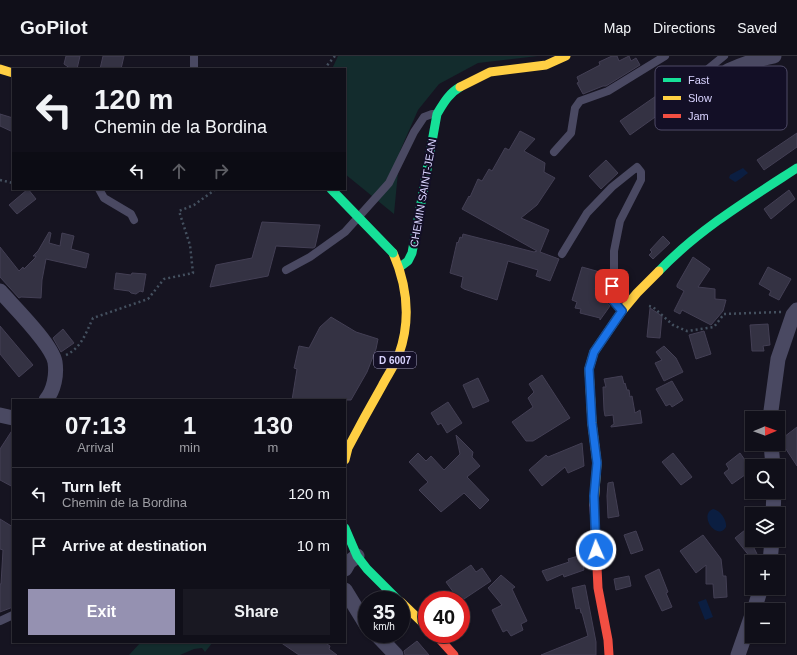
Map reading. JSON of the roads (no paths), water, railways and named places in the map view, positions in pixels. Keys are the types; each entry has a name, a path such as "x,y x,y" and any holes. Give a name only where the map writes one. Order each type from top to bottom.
{"street":[{"name":"CHEMIN SAINT-JEAN","path":"400,267 408,261 412,253 437,114 445,101 455,90 490,72 546,65 566,56"},
{"path":"742,66 774,56"},
{"path":"0,69 12,73"},
{"path":"609,655 608,640 598,588 596,563 594,496 597,463 592,423 589,369 594,352 637,293 669,260 730,211 797,168"},
{"name":"D 6007","path":"332,190 393,253 400,267 405,286 407,309 405,332 398,355 348,448 346,456"},
{"path":"0,291 43,340 55,361 55,377 51,393 47,399"},
{"path":"771,411 778,359 797,310"},
{"path":"0,415 12,418"},
{"path":"346,530 357,556 367,569 389,591"},
{"path":"346,567 349,562 357,556"},
{"path":"346,592 358,611"},
{"path":"410,611 418,618"},
{"path":"738,655 745,635"},
{"path":"385,643 396,655"},
{"path":"443,643 454,655"}],"lane":[{"path":"194,56 194,68"},
{"path":"554,152 570,132 575,108 580,101 608,91 665,56"},
{"path":"712,66 724,56"},
{"name":"CHEMIN SAINT-JEAN","path":"286,270 310,257 345,232 389,183 414,132 424,117 437,114"},
{"path":"562,254 587,213 612,187 637,167 641,172 641,180 620,221 614,251 614,275 609,296 625,309"},
{"path":"100,190 104,198 131,214 134,220"},
{"path":"0,621 12,615"}],"water":[{"path":"743,168 748,173 740,179 735,182 729,178 730,175"},
{"path":"713,509 718,511 724,518 726,527 722,531 718,531 710,526 707,516"},
{"path":"706,599 713,617 705,620 698,602"}]}
